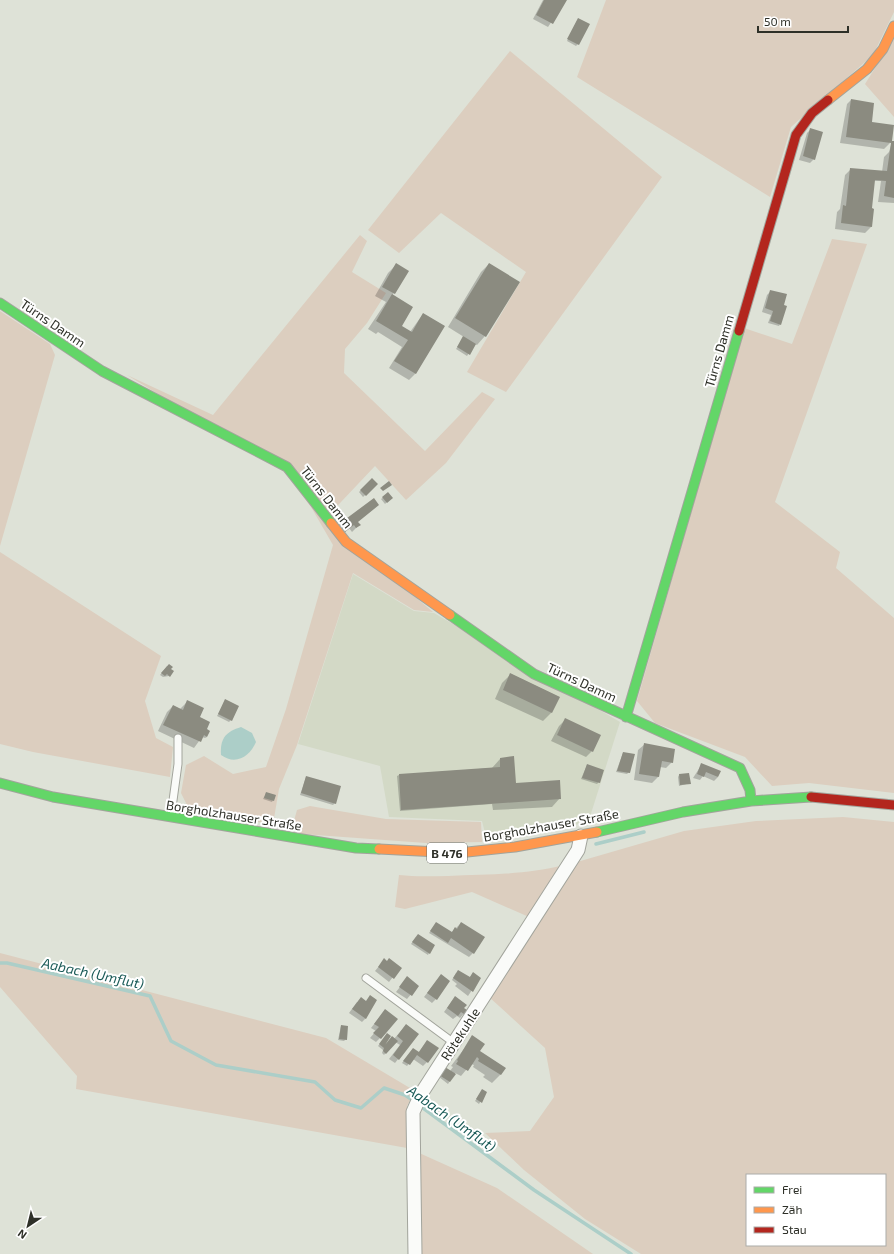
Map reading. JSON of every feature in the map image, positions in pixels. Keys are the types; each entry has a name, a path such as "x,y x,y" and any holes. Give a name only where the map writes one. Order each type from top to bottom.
{"street":[{"name":"Türns Damm","path":"626,717 796,135 812,113 867,69 883,48 894,26"},
{"name":"Türns Damm","path":"0,303 102,371 286,467 346,542 534,674 740,768 750,790 751,800"},
{"name":"Borgholzhauser Straße","path":"0,783 53,797 356,848 458,853 515,847 581,836 683,812 751,800 806,798 894,805"},
{"name":"Rötekuhle","path":"415,1254 413,1112 420,1094 578,850 581,836"}],"lane":[{"path":"171,818 178,764 178,738"},
{"path":"366,978 454,1043"}],"shaded area":[{"path":"606,0 894,0 894,12 873,55 791,127 770,197 577,77"},
{"path":"894,38 894,117 865,84"},
{"path":"510,51 662,177 506,392 467,372 526,272 441,213 399,253 368,230"},
{"path":"360,235 367,241 352,272 386,293 367,323 345,349 344,373 425,451 482,392 495,399 446,463 406,500 375,466 324,520 433,612 414,610 353,573 297,745 279,789 273,824 250,821 188,807 181,793 186,765 204,756 233,774 266,767 286,709 333,545 311,507 284,471 127,375 213,415"},
{"path":"832,239 867,244 775,502 840,552 836,568 894,618 894,793 809,783 772,786 745,757 655,723 637,701 744,328 792,344"},
{"path":"0,311 50,344 55,355 0,546"},
{"path":"0,552 161,656 145,701 156,738 173,747 170,777 33,752 0,744"},
{"path":"353,574 414,611 434,613 620,722 588,823 486,837 482,821 389,817 380,766 298,744"},
{"path":"310,806 386,819 481,822 482,842 426,843 302,834 292,828 297,810"},
{"path":"843,817 894,822 894,1254 641,1254 585,1219 524,1170 485,1133 530,1131 554,1097 545,1048 489,997 577,862 684,831 756,821"},
{"path":"564,865 529,917 472,892 405,909 395,907 399,875 448,876 506,874 535,871"},
{"path":"0,953 326,1038 415,1091 407,1106 407,1148 76,1089 77,1076 0,987"},
{"path":"417,1152 497,1188 593,1254 420,1254"}],"water":[{"path":"241,727 252,733 256,742 253,747 242,758 232,760 221,755 221,745 227,734"}],"building":[{"path":"544,0 567,0 553,24 536,15"},
{"path":"578,18 590,24 579,45 567,39"},
{"path":"851,99 874,103 872,122 894,125 892,141 894,141 894,198 884,196 886,181 875,180 872,208 874,209 872,227 841,223 843,205 846,206 850,168 887,171 891,143 846,137"},
{"path":"810,128 823,132 815,160 803,156"},
{"path":"396,263 409,271 395,294 382,287"},
{"path":"489,263 520,282 486,337 455,318"},
{"path":"770,290 787,294 784,305 787,306 781,325 770,321 773,311 765,308"},
{"path":"392,294 413,307 402,326 412,332 423,313 445,326 416,374 394,361 408,340 376,321"},
{"path":"463,336 476,344 470,355 457,347"},
{"path":"372,478 378,484 366,496 360,490"},
{"path":"389,481 392,485 383,491 380,488"},
{"path":"388,492 393,498 387,503 382,497"},
{"path":"374,498 379,505 358,522 361,525 356,528 354,525 345,532 339,524"},
{"path":"169,664 173,667 171,669 174,671 170,677 167,674 165,676 161,673"},
{"path":"510,673 560,697 552,713 503,690"},
{"path":"225,699 239,706 232,721 218,714"},
{"path":"187,700 204,708 200,717 210,722 207,729 210,731 207,737 204,735 201,742 163,725 173,705 183,710"},
{"path":"565,718 601,735 593,752 557,735"},
{"path":"644,743 675,749 673,763 662,761 659,777 639,774"},
{"path":"623,752 635,754 630,773 617,771"},
{"path":"514,756 516,783 560,780 561,799 401,810 399,774 500,767 500,758"},
{"path":"701,763 721,771 718,777 706,772 704,777 697,774"},
{"path":"587,764 604,770 600,783 582,778"},
{"path":"689,773 691,784 680,785 679,774"},
{"path":"306,776 341,786 336,804 301,793"},
{"path":"266,792 276,795 274,801 264,798"},
{"path":"436,922 452,932 455,927 457,929 461,922 485,937 474,954 451,938 448,943 430,931"},
{"path":"418,934 435,945 430,954 412,942"},
{"path":"384,958 387,961 389,958 402,968 394,979 378,967"},
{"path":"458,970 470,977 473,972 481,978 473,992 453,978"},
{"path":"441,974 450,981 437,1000 427,993"},
{"path":"407,976 419,986 412,996 399,987"},
{"path":"370,995 377,1000 366,1019 352,1009 361,997 366,1001"},
{"path":"455,996 467,1005 464,1008 467,1010 464,1014 461,1012 458,1016 447,1008"},
{"path":"385,1009 398,1019 381,1039 373,1033 379,1027 374,1024"},
{"path":"406,1024 419,1034 399,1060 393,1055 403,1041 397,1036"},
{"path":"341,1025 348,1026 347,1040 339,1039"},
{"path":"387,1033 391,1036 385,1045 392,1036 398,1041 386,1054 383,1051 384,1048 379,1044"},
{"path":"472,1035 485,1044 480,1051 506,1068 501,1075 478,1061 479,1059 477,1057 468,1071 456,1064"},
{"path":"427,1040 439,1048 428,1063 417,1055 410,1065 403,1061 413,1048 419,1052"},
{"path":"445,1067 456,1074 450,1082 439,1075"},
{"path":"482,1089 487,1092 482,1103 476,1099"}],"waterway":[{"path":"596,844 644,832"},
{"name":"Aabach (Umflut)","path":"0,963 7,963 150,996 171,1041 216,1065 315,1082 335,1100 361,1108 384,1088 405,1095 414,1101"},
{"name":"Aabach (Umflut)","path":"419,1105 534,1190 631,1254"}],"traffic: fast":[{"path":"0,303 102,371 287,467 331,523"},
{"path":"626,717 739,331"},
{"path":"450,615 534,674 740,768 750,790 751,801"},
{"path":"0,783 53,797 356,848 379,849"},
{"path":"597,832 683,812 751,801 811,797"}],"traffic: slow":[{"path":"828,100 867,69 883,49 894,26"},
{"path":"331,523 346,542 450,615"},
{"path":"379,849 458,853 515,847 597,832"}],"traffic: jam":[{"path":"739,331 796,135 812,113 828,100"},
{"path":"811,797 894,805"}]}
